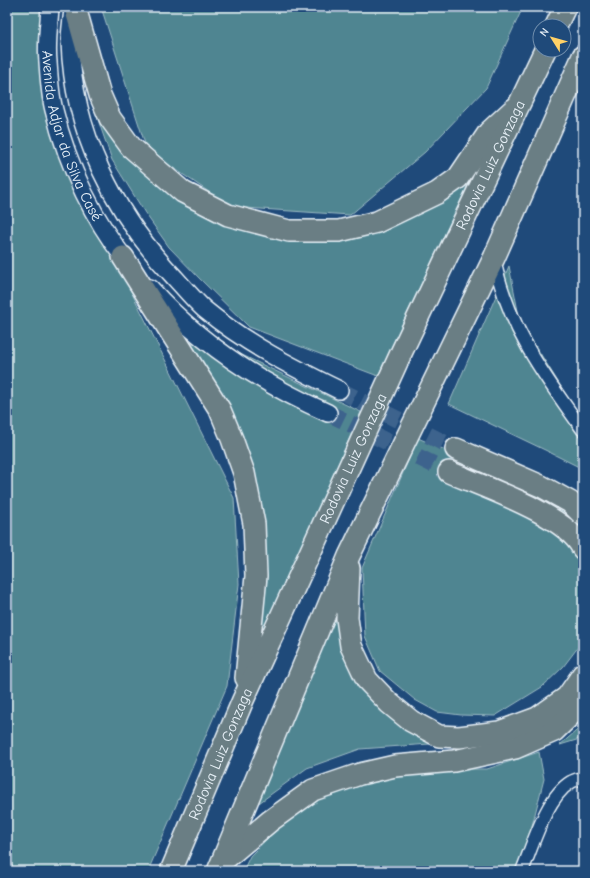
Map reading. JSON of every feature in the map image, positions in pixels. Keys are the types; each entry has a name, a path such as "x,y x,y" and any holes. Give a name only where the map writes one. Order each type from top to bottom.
{"highway":[{"path":"74,7 100,95 110,118 131,146 183,192 228,215 289,231 339,231 377,222 437,193 458,178 489,132 521,104"},
{"path":"560,18 565,7"},
{"path":"220,866 349,556 494,258 583,56"},
{"name":"Rodovia Luiz Gonzaga","path":"171,871 243,700 402,351 521,104 541,58"},
{"path":"123,256 220,410 232,438 244,474 254,524 256,576 249,656 243,700"},
{"path":"456,449 541,486 570,502 583,515"},
{"path":"450,472 535,509 559,524 580,542 583,549"},
{"path":"349,556 347,618 351,646 367,680 389,703 405,716 439,736 459,737 499,732 537,718 567,697 583,674"},
{"path":"220,866 270,821 313,790 360,774 395,766 454,762 515,748 554,732 583,702"}],"main road":[{"name":"Avenida Adjar da Silva Casé","path":"50,7 48,60 54,109 70,161 89,203 123,256 163,302 201,338 241,366 293,398 328,413"},
{"path":"74,7 70,40 72,72 84,123 92,150 109,190 136,233 204,309 273,357 339,390"}],"street":[{"path":"494,258 499,282 510,315 530,354 583,430"},
{"path":"522,871 544,817 558,795 571,782 583,778"}],"green space":[{"path":"7,7 42,7 72,173 234,498 239,584 227,686 148,871 7,871"},
{"path":"101,7 523,7 486,88 425,152 350,215 231,207 147,150"},
{"path":"96,90 125,139 227,211 285,229 345,225 403,205 452,175 488,142 378,376 249,327 200,279 169,247 145,213 112,160 96,114"},
{"path":"509,266 520,321 583,422 583,469 449,404"},
{"path":"167,301 240,354 361,412 262,638 265,558 234,422"},
{"path":"418,438 559,500 583,533 582,642 563,667 542,687 495,716 461,715 437,712 415,700 380,671 365,636 362,568"},
{"path":"339,603 358,673 433,732 430,744 360,749 307,768 252,808"},
{"path":"583,725 583,738 560,745"},
{"path":"539,752 544,779 524,857 517,871 243,871 250,856 311,795 417,769 487,769"}],"tunnel":[{"path":"339,390 456,449"},
{"path":"328,413 449,472"}]}
